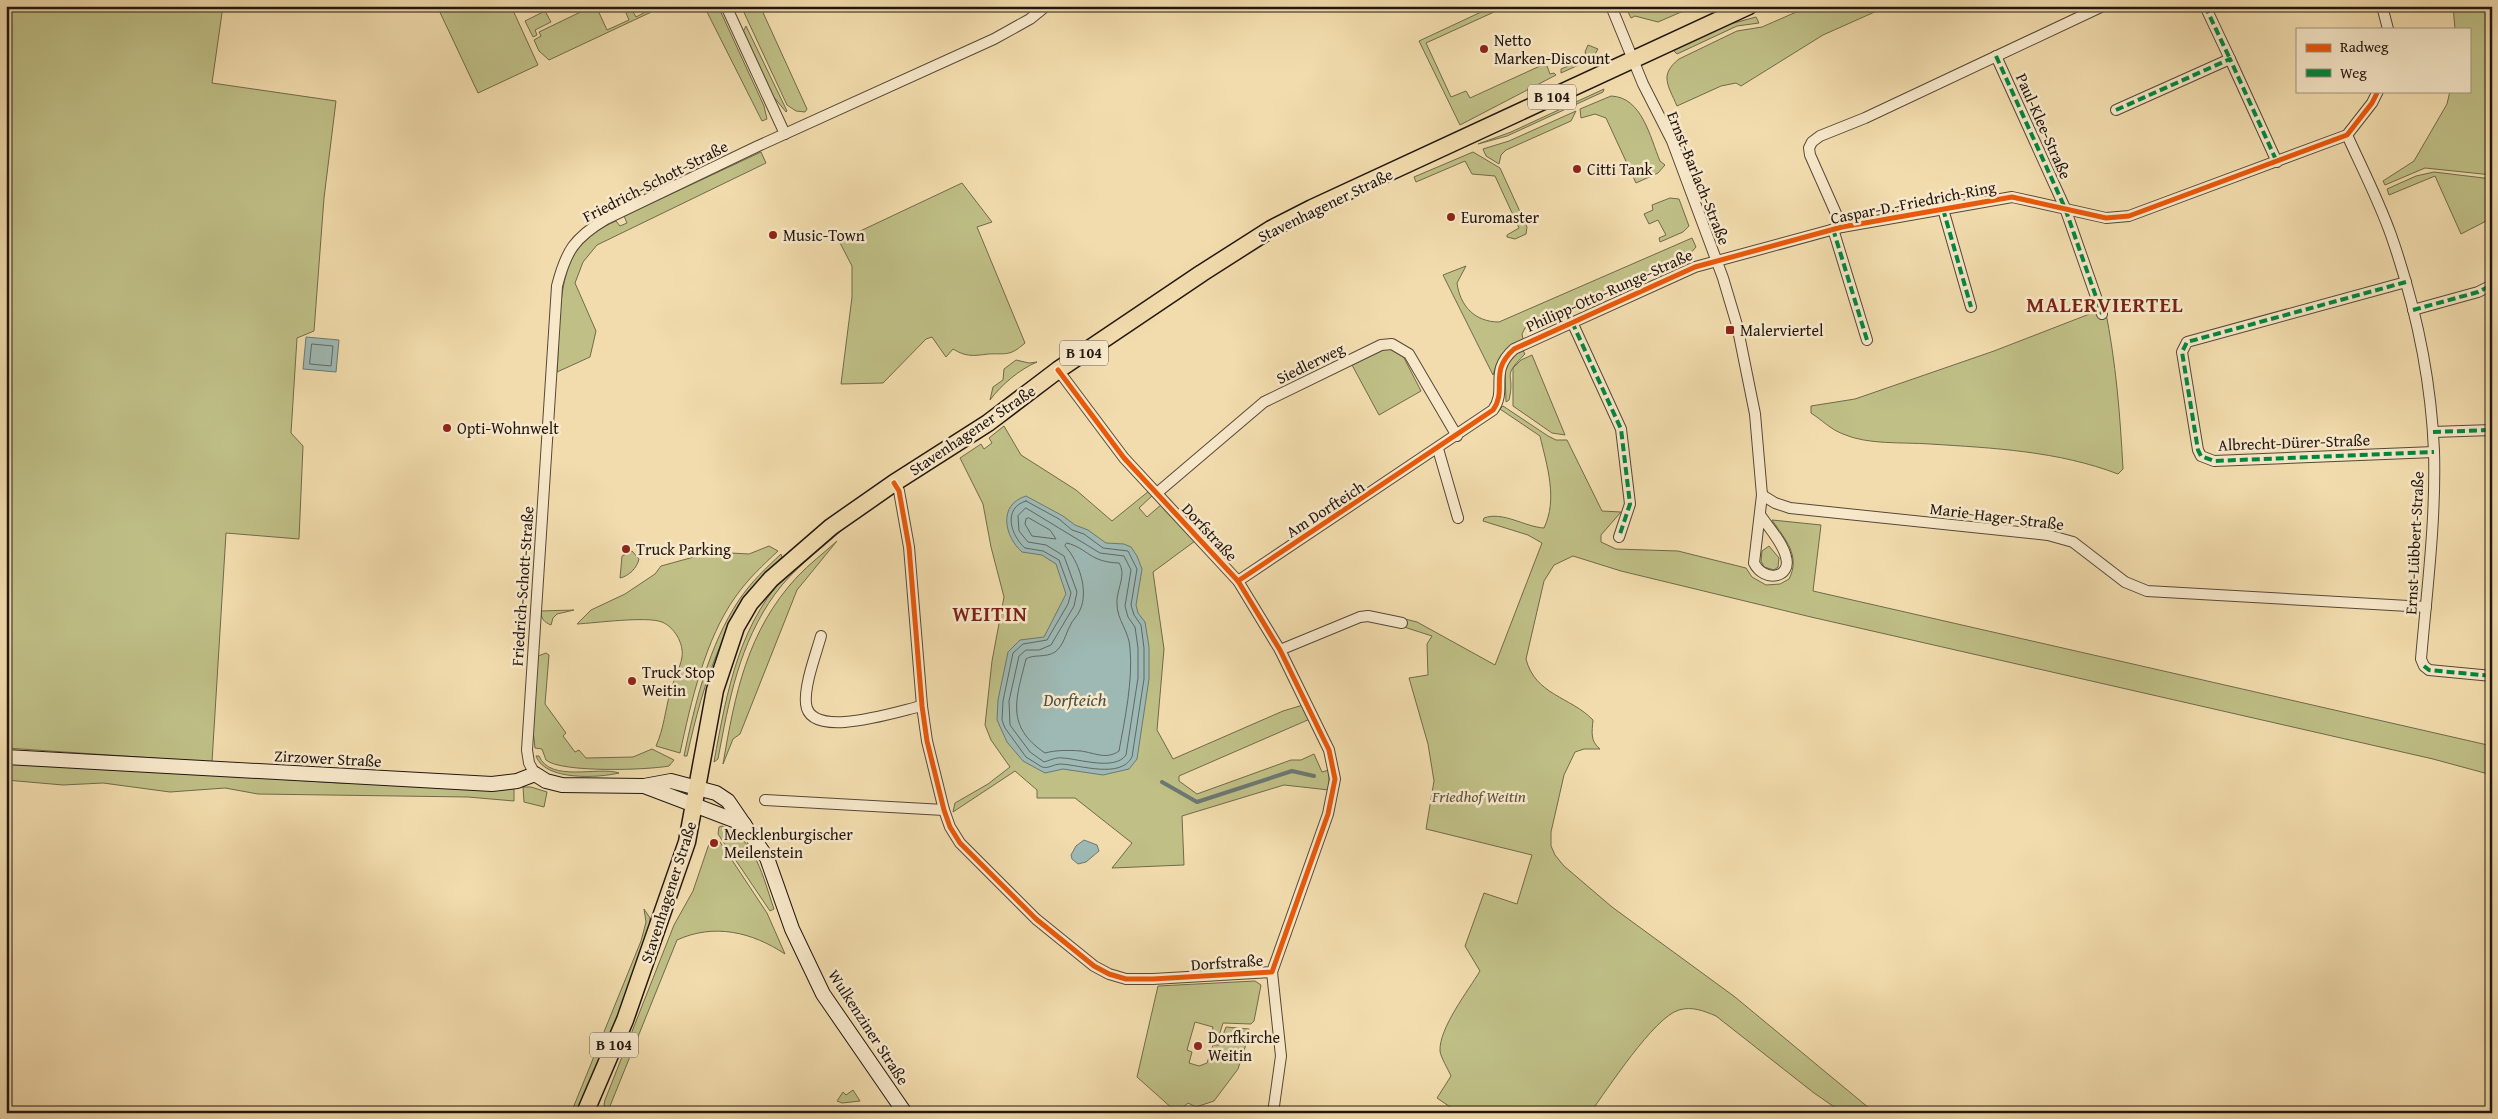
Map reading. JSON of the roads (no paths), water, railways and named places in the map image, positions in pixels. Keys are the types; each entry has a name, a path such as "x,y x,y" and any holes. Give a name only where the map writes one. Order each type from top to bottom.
{"main road":[{"name":"Stavenhagener Straße","path":"585,1113 624,1020 690,834 715,690 736,627 750,603 790,562 831,527 894,483 988,423 1058,370 1271,229 1312,208 1749,6"}],"street":[{"path":"726,6 785,134"},
{"name":"Friedrich-Schott-Straße","path":"535,774 529,762 527,750 557,286 563,262 572,245 585,231 599,223 785,134 994,39 1030,19 1046,6"},
{"name":"Ernst-Barlach-Straße","path":"1611,6 1643,84 1672,141 1716,260 1737,325 1755,414 1762,495 1754,563 1758,571 1765,576 1774,577 1782,573 1786,566 1787,558 1761,516"},
{"name":"Caspar-D.-Friedrich-Ring","path":"1837,228 1810,155 1809,148 1812,142 1820,136 1865,118 2103,6"},
{"path":"2204,6 2277,162"},
{"path":"2382,6 2388,28"},
{"name":"Paul-Klee-Straße","path":"1996,56 2065,208"},
{"path":"2116,110 2230,59"},
{"path":"2347,135 2372,103 2378,92"},
{"name":"Caspar-D.-Friedrich-Ring","path":"1716,260 1837,228 1998,197 2012,197 2106,218 2129,216 2347,135"},
{"name":"Ernst-Lübbert-Straße","path":"2347,135 2391,234 2406,282 2422,350 2434,452 2433,537 2421,659 2424,666 2429,670 2492,676"},
{"path":"2065,208 2102,314"},
{"path":"1943,209 1971,307"},
{"path":"1837,228 1867,340"},
{"name":"Philipp-Otto-Runge-Straße","path":"1514,350 1695,267 1716,260"},
{"name":"Albrecht-Dürer-Straße","path":"2406,282 2187,342 2182,352 2198,450 2201,456 2214,461 2434,452"},
{"path":"2413,310 2478,292 2492,285"},
{"path":"1572,322 1621,429 1630,504 1619,537"},
{"name":"Siedlerweg","path":"1157,493 1264,402 1381,345 1392,344 1409,354 1458,436"},
{"name":"Am Dorfteich","path":"1238,581 1458,436 1496,406 1500,368 1504,360 1514,350"},
{"name":"Dorfstraße","path":"894,483 899,491 909,547 922,706 927,741 944,810 950,827 960,843 1036,919 1094,966 1109,974 1126,978 1153,980 1272,972 1328,814 1335,779 1329,750 1280,650 1238,581 1124,458 1058,370"},
{"path":"2433,432 2492,430"},
{"path":"1438,449 1458,518"},
{"name":"Marie-Hager-Straße","path":"1762,495 1775,504 1790,508 2048,535 2073,542 2125,582 2148,591 2426,607"},
{"path":"1280,650 1360,617 1368,616 1402,623"},
{"path":"821,636 805,696 808,713 816,720 838,724 922,706"},
{"name":"Zirzower Straße","path":"6,757 492,784 517,781 535,774"},
{"path":"535,774 546,781 562,785 644,786 671,781 697,787"},
{"path":"644,786 744,824"},
{"name":"Wulkenziner Straße","path":"697,787 716,793 728,801 767,858 792,930 822,994 905,1113"},
{"path":"765,800 944,810"},
{"path":"1272,972 1280,1056 1273,1113"}],"water":[{"path":"306,337 339,340 336,372 303,369"},
{"name":"Dorfteich","path":"1026,496 1063,516 1075,525 1088,530 1106,543 1124,544 1131,547 1142,569 1136,605 1138,613 1145,622 1149,647 1149,679 1137,759 1129,769 1103,775 1063,769 1045,773 1023,761 1007,742 997,720 998,700 1008,652 1020,640 1044,637 1066,594 1056,564 1042,555 1022,552 1011,538 1007,522 1008,514 1011,506 1017,500"},
{"path":"1084,840 1097,845 1099,851 1086,862 1078,864 1072,859 1071,855 1076,846"}],"waterway":[{"path":"1162,782 1197,802 1292,771 1314,776"}],"place":[{"name":"Netto Marken-Discount","path":"1484,49"},
{"name":"Citti Tank","path":"1577,169"},
{"name":"Euromaster","path":"1451,217"},
{"name":"Music-Town","path":"773,235"},
{"name":"Malerviertel","path":"1730,330"},
{"name":"Opti-Wohnwelt","path":"447,428"},
{"name":"Truck Parking","path":"626,549"},
{"name":"Truck Stop Weitin","path":"632,681"},
{"name":"Mecklenburgischer Meilenstein","path":"714,843"},
{"name":"Dorfkirche Weitin","path":"1198,1046"}],"district":[{"name":"MALERVIERTEL","path":"2105,305"},
{"name":"WEITIN","path":"990,614"}],"park label":[{"name":"Friedhof Weitin","path":"1479,796"}]}
